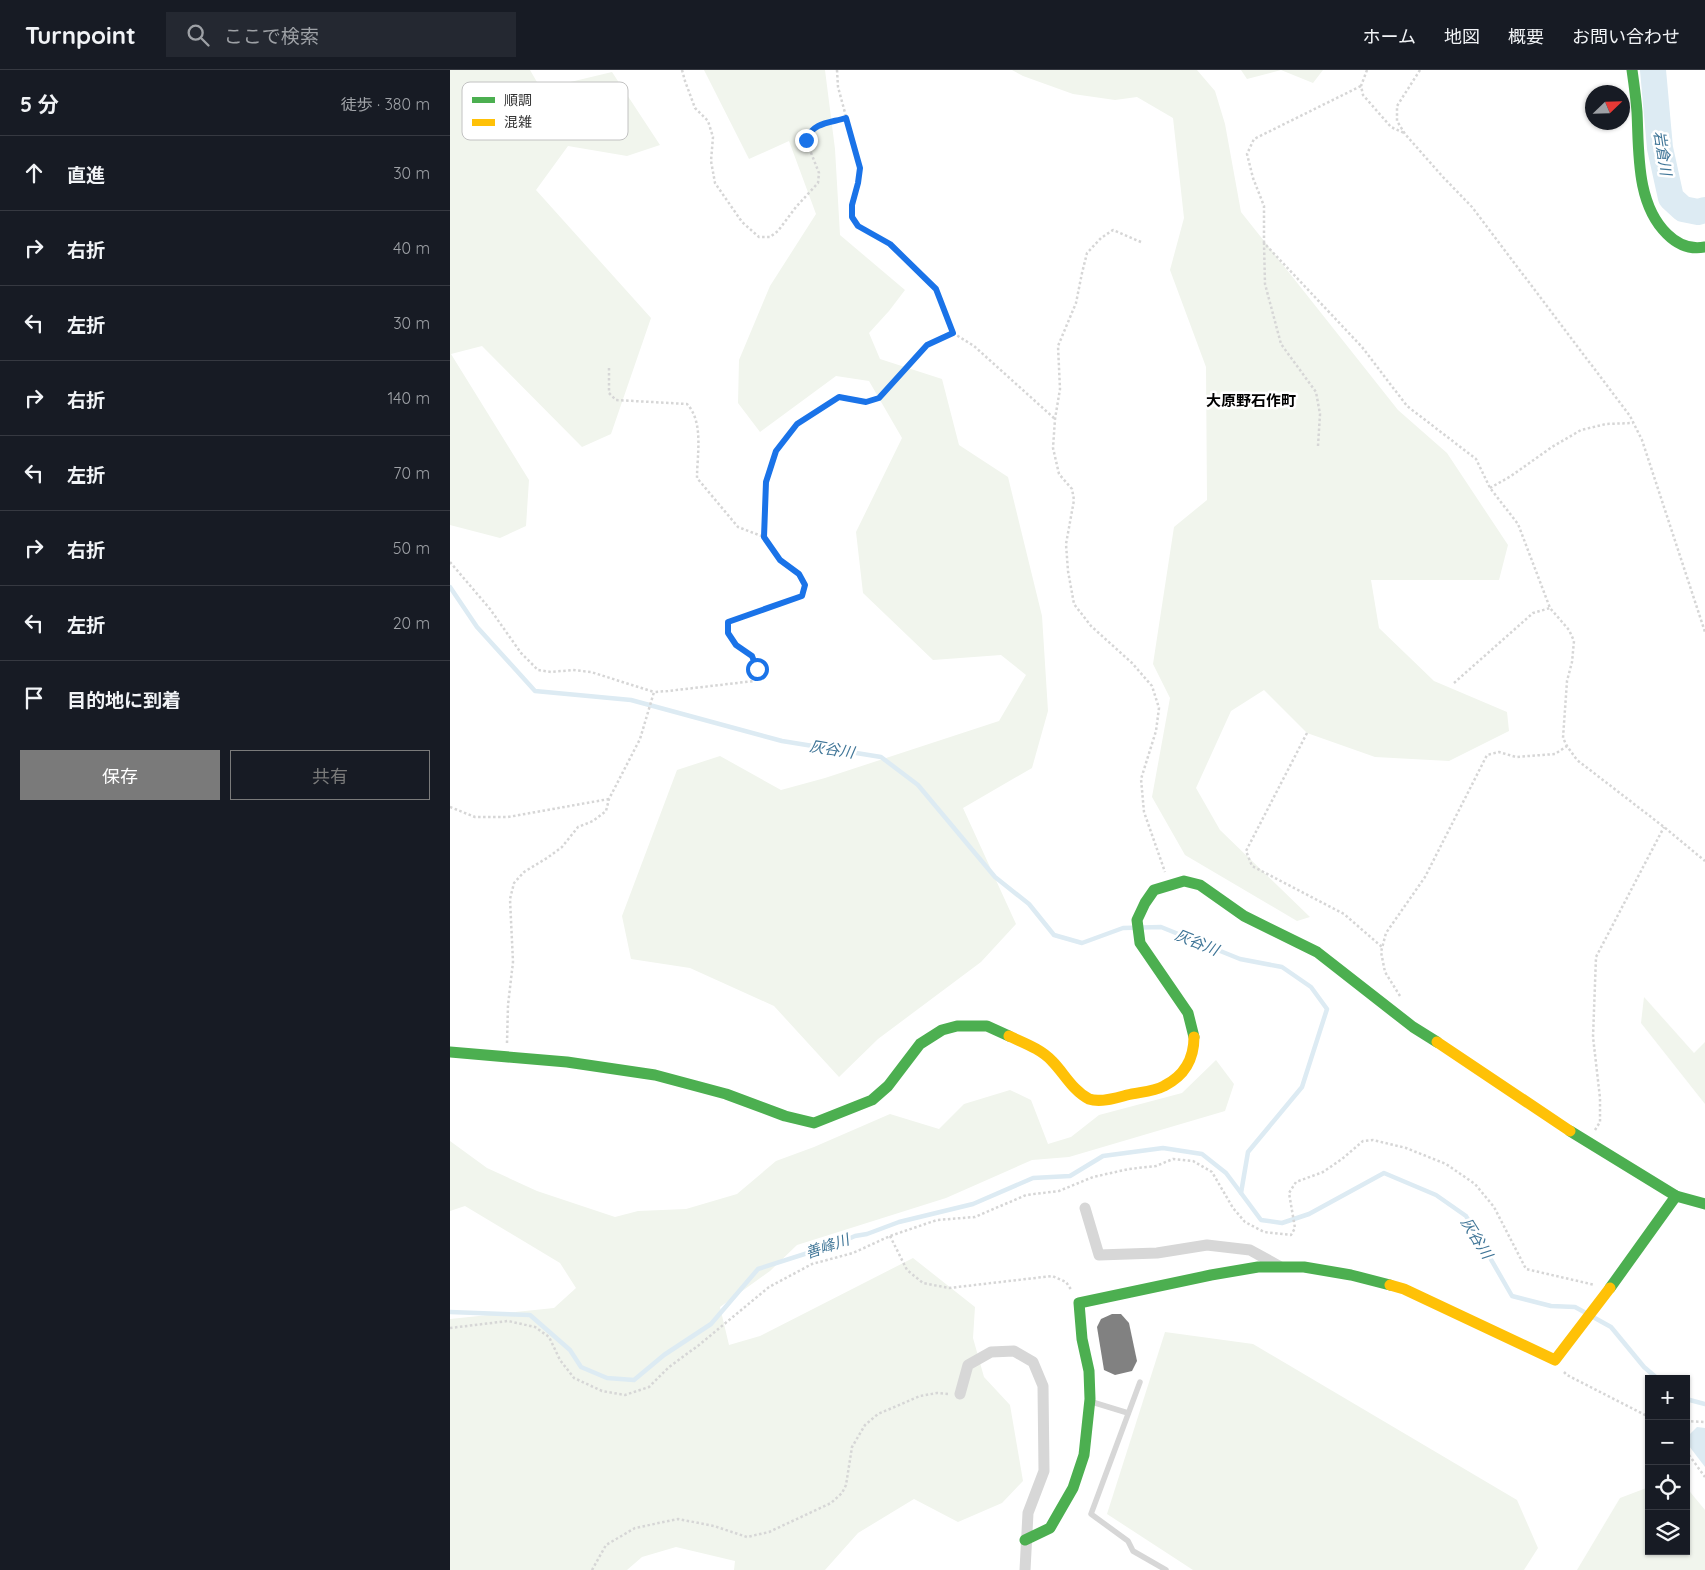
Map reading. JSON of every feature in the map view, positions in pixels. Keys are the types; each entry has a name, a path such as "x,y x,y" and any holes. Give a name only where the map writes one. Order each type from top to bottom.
{"street":[{"path":"1632,70 1635,81 1639,127 1640,167 1650,211 1658,226 1684,247 1698,249 1705,247"},
{"path":"450,1052 567,1062 655,1075 726,1094 785,1116 814,1124 872,1100 888,1086 920,1044 942,1030 957,1026 987,1026 1033,1047 1051,1059 1072,1085 1090,1099 1107,1100 1163,1087 1175,1079 1188,1066 1194,1051 1194,1033 1188,1013 1140,944 1137,920 1154,890 1184,881 1200,885 1244,916 1317,952 1413,1026 1549,1118 1676,1196 1705,1204"},
{"path":"1025,1540 1050,1528 1073,1488 1084,1455 1090,1402 1089,1371 1082,1339 1079,1303 1258,1267 1304,1266 1351,1275 1404,1289 1555,1360 1610,1288 1676,1196"},
{"path":"1085,1208 1099,1254 1158,1252 1208,1245 1250,1250 1280,1267"},
{"path":"960,1394 968,1365 991,1352 1014,1351 1033,1362 1043,1386 1044,1471 1028,1513 1025,1540 1025,1570"}],"lane":[{"path":"1140,1382 1091,1514 1128,1541 1133,1551 1166,1570"},
{"path":"1090,1402 1128,1413"}],"path":[{"path":"682,70 695,108 708,121 713,137 711,161 715,183 742,222 759,237 770,237 778,230 818,182 819,173 806,140 809,131 817,126 846,118"},
{"path":"837,70 838,87 860,168 852,205 852,217 858,226 890,244 936,289 953,333 974,346 1055,419"},
{"path":"1367,70 1361,86 1363,95 1392,127 1405,134"},
{"path":"1420,70 1397,106 1397,121 1405,134 1472,207 1624,408 1642,440 1705,632"},
{"path":"1318,446 1320,414 1316,392 1281,344 1266,284 1264,206 1253,178 1247,154 1254,139 1361,86"},
{"path":"1141,242 1113,230 1101,238 1087,253 1076,303 1058,346 1060,389 1053,448 1059,474 1072,489 1074,500 1066,544 1068,571 1074,604 1091,626 1132,663 1152,686 1159,708 1156,730 1141,779 1144,812 1170,885"},
{"path":"1264,243 1362,347 1407,406 1476,459 1490,488 1518,524 1550,608 1568,630 1574,641 1572,662 1567,682 1563,738 1567,746 1577,760 1705,861"},
{"path":"764,537 766,482 776,451 797,424 839,397 866,402 879,398 927,345 953,333"},
{"path":"450,562 490,609 521,654 538,670 591,672 654,692 754,680 757,669 752,656 736,645 728,633 728,622 802,596 805,585 799,574 780,560 764,537 738,527 697,478 698,423 694,411 687,404 616,400 609,393 609,368"},
{"path":"1490,488 1511,476 1552,447 1582,430 1606,424 1633,423"},
{"path":"1454,683 1532,613 1550,608"},
{"path":"506,1056 508,1005 513,962 510,899 514,883 524,872 562,847 578,827 594,820 606,811 608,799 640,740 654,692"},
{"path":"1307,733 1246,851 1252,866 1344,914 1382,947"},
{"path":"1405,1000 1398,994 1385,972 1381,952 1386,933 1425,877 1487,755 1499,752 1516,757 1555,754 1567,746"},
{"path":"450,807 475,817 508,817 608,799"},
{"path":"1587,1141 1600,1122 1600,1098 1593,1037 1596,958 1664,827"},
{"path":"450,1328 508,1321 535,1327 549,1337 560,1360 574,1378 602,1391 625,1396 649,1387 669,1367 699,1345 769,1286 812,1264 853,1254 890,1236 937,1220 975,1217 1026,1195 1059,1191 1093,1178 1129,1169 1156,1166 1173,1159 1193,1161 1212,1172 1232,1208 1245,1222 1264,1232 1291,1235 1295,1228 1289,1193 1296,1182 1323,1172 1342,1160 1363,1141 1373,1140 1406,1148 1446,1164 1475,1184 1494,1208 1526,1269 1610,1288"},
{"path":"890,1236 907,1270 923,1282 949,1288 1052,1276 1066,1282 1079,1303"},
{"path":"1555,1360 1566,1375 1645,1415"},
{"path":"592,1570 606,1545 635,1528 678,1519 714,1526 747,1537 770,1532 831,1503 842,1493 846,1485 852,1447 865,1425 878,1414 920,1396 937,1393 960,1394"},
{"path":"1690,1421 1705,1422"},
{"path":"1690,1456 1705,1476"}],"shaded area":[{"path":"450,70 530,70 537,82 462,82 462,140 628,140 628,96 660,145 627,156 568,146 536,190 651,318 611,434 582,447 482,346 451,354 529,480 526,526 500,538 450,525"},
{"path":"704,70 825,70 835,149 840,235 905,290 869,333 880,359 942,379 959,445 1008,477 1042,616 1048,711 1032,768 963,808 1016,924 981,962 878,1039 839,1077 774,1006 690,968 631,959 622,916 677,770 720,756 781,790 825,778 999,721 1026,675 1001,655 933,660 863,593 856,532 902,438 869,381 836,376 760,432 738,403 739,360 770,286 816,214 789,141 749,159"},
{"path":"1012,70 1197,70 1215,91 1225,124 1241,212 1398,410 1447,453 1508,545 1499,580 1371,580 1379,628 1434,681 1507,712 1509,731 1449,761 1375,757 1307,733 1264,690 1231,711 1196,788 1220,830 1310,917 1297,921 1185,855 1152,797 1170,698 1153,664 1174,527 1207,500 1206,367 1170,270 1184,218 1173,118 1137,97 1115,100 1073,94 1023,76"},
{"path":"1241,70 1281,70 1247,79"},
{"path":"1281,70 1323,70 1313,83"},
{"path":"612,72 619,82 570,82"},
{"path":"1644,997 1694,1053 1705,1042 1705,1104 1641,1023"},
{"path":"1216,1060 1234,1084 1225,1111 1069,1157 1032,1160 946,1198 797,1245 770,1271 720,1307 729,1345 760,1336 913,1258 975,1307 973,1338 984,1377 1010,1405 1023,1481 1002,1503 958,1522 914,1499 858,1533 825,1570 734,1570 735,1561 676,1547 642,1557 627,1570 450,1570 450,1319 554,1308 576,1288 560,1263 465,1206 450,1211 450,1141 487,1168 537,1191 615,1217 638,1211 686,1209 737,1194 776,1161 814,1147 890,1114 939,1129 964,1104 1010,1090 1031,1100 1048,1144 1071,1137 1099,1115 1182,1093"},
{"path":"1165,1332 1253,1344 1517,1500 1538,1548 1524,1570 1193,1570 1107,1514"},
{"path":"1697,1427 1705,1428 1705,1467 1690,1447 1690,1434"},
{"path":"1645,1489 1645,1555 1690,1555 1690,1492 1705,1510 1705,1570 1577,1570 1620,1498"}],"building":[{"path":"1112,1314 1121,1314 1129,1323 1137,1361 1132,1371 1115,1375 1104,1370 1097,1327 1101,1319"}],"waterway":[{"name":"岩倉川","path":"1653,70 1660,148 1671,198 1683,209 1698,212 1705,210"},
{"name":"灰谷川","path":"450,587 477,627 535,691 631,700 782,741 881,757 918,785 995,877 1029,904 1054,935 1082,943 1123,928 1161,927 1240,959 1282,967 1311,987 1327,1009 1302,1087 1248,1152 1241,1193 1261,1220 1282,1223 1309,1214 1384,1173 1436,1195 1466,1216 1512,1296 1551,1306 1575,1307 1586,1313"},
{"name":"善峰川","path":"450,1312 530,1315 570,1350 581,1367 607,1378 634,1380 664,1355 711,1324 758,1269 899,1222 973,1204 1033,1178 1070,1176 1103,1156 1163,1148 1202,1154 1226,1173 1241,1193"},
{"name":"灰谷川","path":"1593,1317 1611,1327 1644,1367 1653,1375"},
{"name":"灰谷川","path":"1690,1400 1705,1404"}],"traffic: fast":[{"path":"1632,70 1637,107 1641,177 1644,193 1650,208 1657,222 1675,241 1684,246 1705,247"},
{"path":"1194,1037 1188,1013 1140,943 1137,920 1154,890 1184,881 1200,885 1244,916 1317,952 1413,1027 1437,1042"},
{"path":"450,1052 567,1062 655,1075 726,1094 785,1116 814,1123 872,1100 888,1086 920,1044 942,1030 957,1026 987,1026 1009,1036"},
{"path":"1570,1131 1676,1196 1705,1204"},
{"path":"1610,1288 1676,1196"},
{"path":"1025,1540 1050,1528 1073,1488 1084,1455 1090,1399 1089,1371 1082,1339 1079,1303 1258,1267 1304,1267 1351,1275 1390,1285"}],"traffic: slow":[{"path":"1009,1036 1043,1053 1083,1096 1093,1100 1108,1100 1155,1090 1171,1082 1182,1072 1190,1060 1194,1037"},
{"path":"1437,1042 1570,1131"},
{"path":"1390,1285 1404,1289 1555,1360 1610,1288"}],"district":[{"name":"大原野石作町","path":"1251,400"}],"route":[{"path":"757,669 752,656 736,645 728,633 728,622 740,616 802,596 805,585 799,574 780,560 764,537 766,482 776,451 797,424 839,397 866,402 879,398 927,345 953,333 946,310 936,289 890,244 858,226 852,217 852,205 860,168 846,118 817,126 809,131 806,140"}]}
